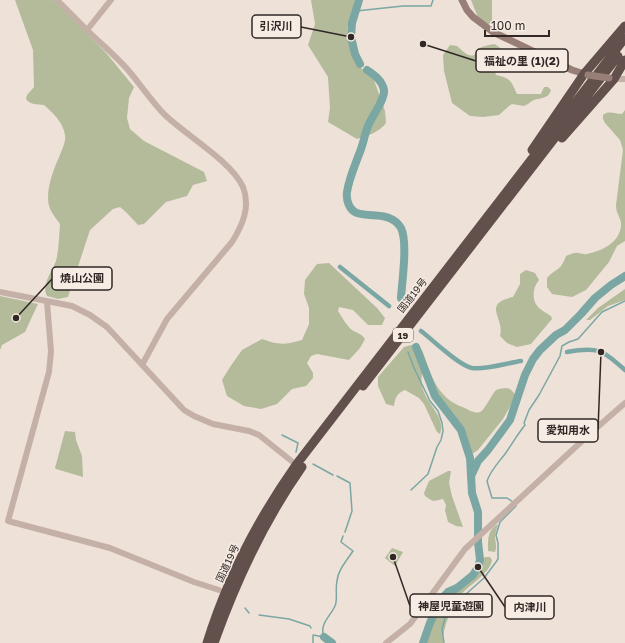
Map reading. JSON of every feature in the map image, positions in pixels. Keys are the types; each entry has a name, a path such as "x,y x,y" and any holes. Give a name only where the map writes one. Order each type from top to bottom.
{"highway":[{"path":"520,179 535,145 586,75 625,26"},
{"name":"国道19号","path":"520,179 625,38"},
{"name":"国道19号","path":"207,643 231,579 245,550 262,519 298,467 520,179 625,47"},
{"path":"520,179 549,153 625,60"},
{"name":"国道19号","path":"214,643 236,585 251,553 298,467"}],"main road":[{"path":"462,0 467,10 473,17 493,32 572,70 586,75 611,78"}],"street":[{"path":"57,0 127,69 165,115 228,166 238,178 244,189 246,212 240,230 232,242 167,319 142,365"},
{"path":"86,30 111,0"},
{"path":"611,78 625,79"},
{"path":"0,292 72,306 82,310 107,328 184,410 213,424 249,431 259,435 298,467"},
{"path":"47,302 51,351 49,372 8,521 110,548 194,582 219,590"},
{"path":"386,643 410,624 469,545 625,403"}],"green space":[{"path":"15,0 53,0 57,3 107,54 134,87 129,98 127,118 130,129 144,141 204,172 207,181 193,185 187,196 166,202 144,224 138,225 120,207 113,209 90,230 68,297 58,299 47,296 45,287 56,261 60,224 51,211 48,191 64,145 65,135 60,122 44,105 32,103 26,99 27,95 34,87 33,50"},
{"path":"311,0 355,0 347,29 350,48 359,66 374,80 385,111 386,123 380,129 369,135 357,139 328,122 330,108 328,77 308,45 315,24"},
{"path":"471,0 492,0 492,21 487,26 481,25"},
{"path":"494,44 500,47 502,51 501,58 496,66 496,75 508,79 517,94 541,94 544,87 548,87 551,90 550,93 546,97 532,101 524,106 512,104 499,115 483,117 470,116 452,103 444,71 443,55 450,45 457,46 472,56 478,49"},
{"path":"625,110 625,241 617,246 609,262 586,290 572,297 552,294 547,287 547,278 560,267 566,256 574,253 593,253 605,248 615,240 618,235 621,223 616,205 623,150 620,140 605,123 603,115 610,112 622,114"},
{"path":"329,263 377,308 385,318 382,325 368,325 353,310 339,307 338,311 348,326 352,330 362,335 365,339 360,348 349,360 317,354 311,356 307,363 313,373 313,378 306,386 292,389 277,404 261,409 244,406 227,396 222,380 242,350 262,339 282,344 302,340 309,324 309,308 304,294 305,280 317,264"},
{"path":"526,270 535,273 539,280 535,286 534,293 534,300 536,304 551,316 552,319 531,344 517,347 507,343 500,336 501,329 496,308 503,300 513,297 520,284 520,274"},
{"path":"625,289 625,300 608,306 590,320 586,320 598,308"},
{"path":"0,296 38,304 25,332 2,345 0,350"},
{"path":"411,345 422,350 436,385 447,398 455,404 472,412 480,412 484,409 496,390 508,388 512,390 516,396 503,419 478,450 472,454 466,454 461,441 460,423 440,399 426,372 423,371 421,381 423,390 439,419 441,426 440,434 437,432 424,404 419,398 405,390 397,396 394,406 386,404 378,386 378,377 404,347"},
{"path":"65,431 75,432 76,440 82,456 83,477 55,468"},
{"path":"448,471 451,471 449,483 463,527 456,526 448,522 445,510 446,505 443,499 434,501 425,496 424,493 429,481"},
{"path":"498,524 495,536 495,552 488,551 488,539 490,532 494,526"},
{"path":"392,548 403,552 395,566 385,558"},
{"path":"490,557 492,560 487,570 459,597 450,613 443,643 427,643 427,637 436,612 474,573 482,558"}],"waterway":[{"path":"359,0 352,23 351,37 355,54 360,64"},
{"path":"356,11 403,6 431,6 433,0"},
{"path":"367,70 380,81 383,86 384,94 367,129 349,181 347,198 350,207 354,212 387,217 392,219 401,228 404,243 401,298"},
{"path":"340,267 389,306"},
{"path":"472,474 478,461 510,420 525,375 533,359 556,335 565,330 595,298 625,276"},
{"path":"513,502 507,498 492,498 487,481 491,473 525,425 524,423 529,410 539,395 560,356 562,346 578,339 602,312 625,301"},
{"path":"421,331 453,357 466,366 472,368 490,367 521,361"},
{"path":"416,347 435,396 461,430 470,458 472,493 478,512 478,542 480,560 473,575 457,588 448,592 441,599 423,643"},
{"path":"567,352 586,349 599,351 611,358 625,370"},
{"path":"408,352 430,401 438,411 443,431 428,474 411,490"},
{"path":"282,435 298,443 296,452"},
{"path":"313,464 333,475"},
{"path":"337,476 350,483 352,511 345,532"},
{"path":"444,643 442,629 448,607 484,578 498,559 498,543 496,535 500,522 516,506 515,505"},
{"path":"313,635 324,637 324,624 336,603 336,584 339,573 353,551 341,542 343,536"},
{"path":"245,608 249,613"},
{"path":"259,615 289,619 310,626 311,628"},
{"path":"313,636 313,643"},
{"path":"324,637 332,643"}],"place":[{"name":"引沢川","path":"351,37"},
{"name":"福祉の里 (1)(2)","path":"423,44"},
{"name":"焼山公園","path":"16,318"},
{"name":"愛知用水","path":"601,352"},
{"name":"神屋児童遊園","path":"393,557"},
{"name":"内津川","path":"478,567"}]}
